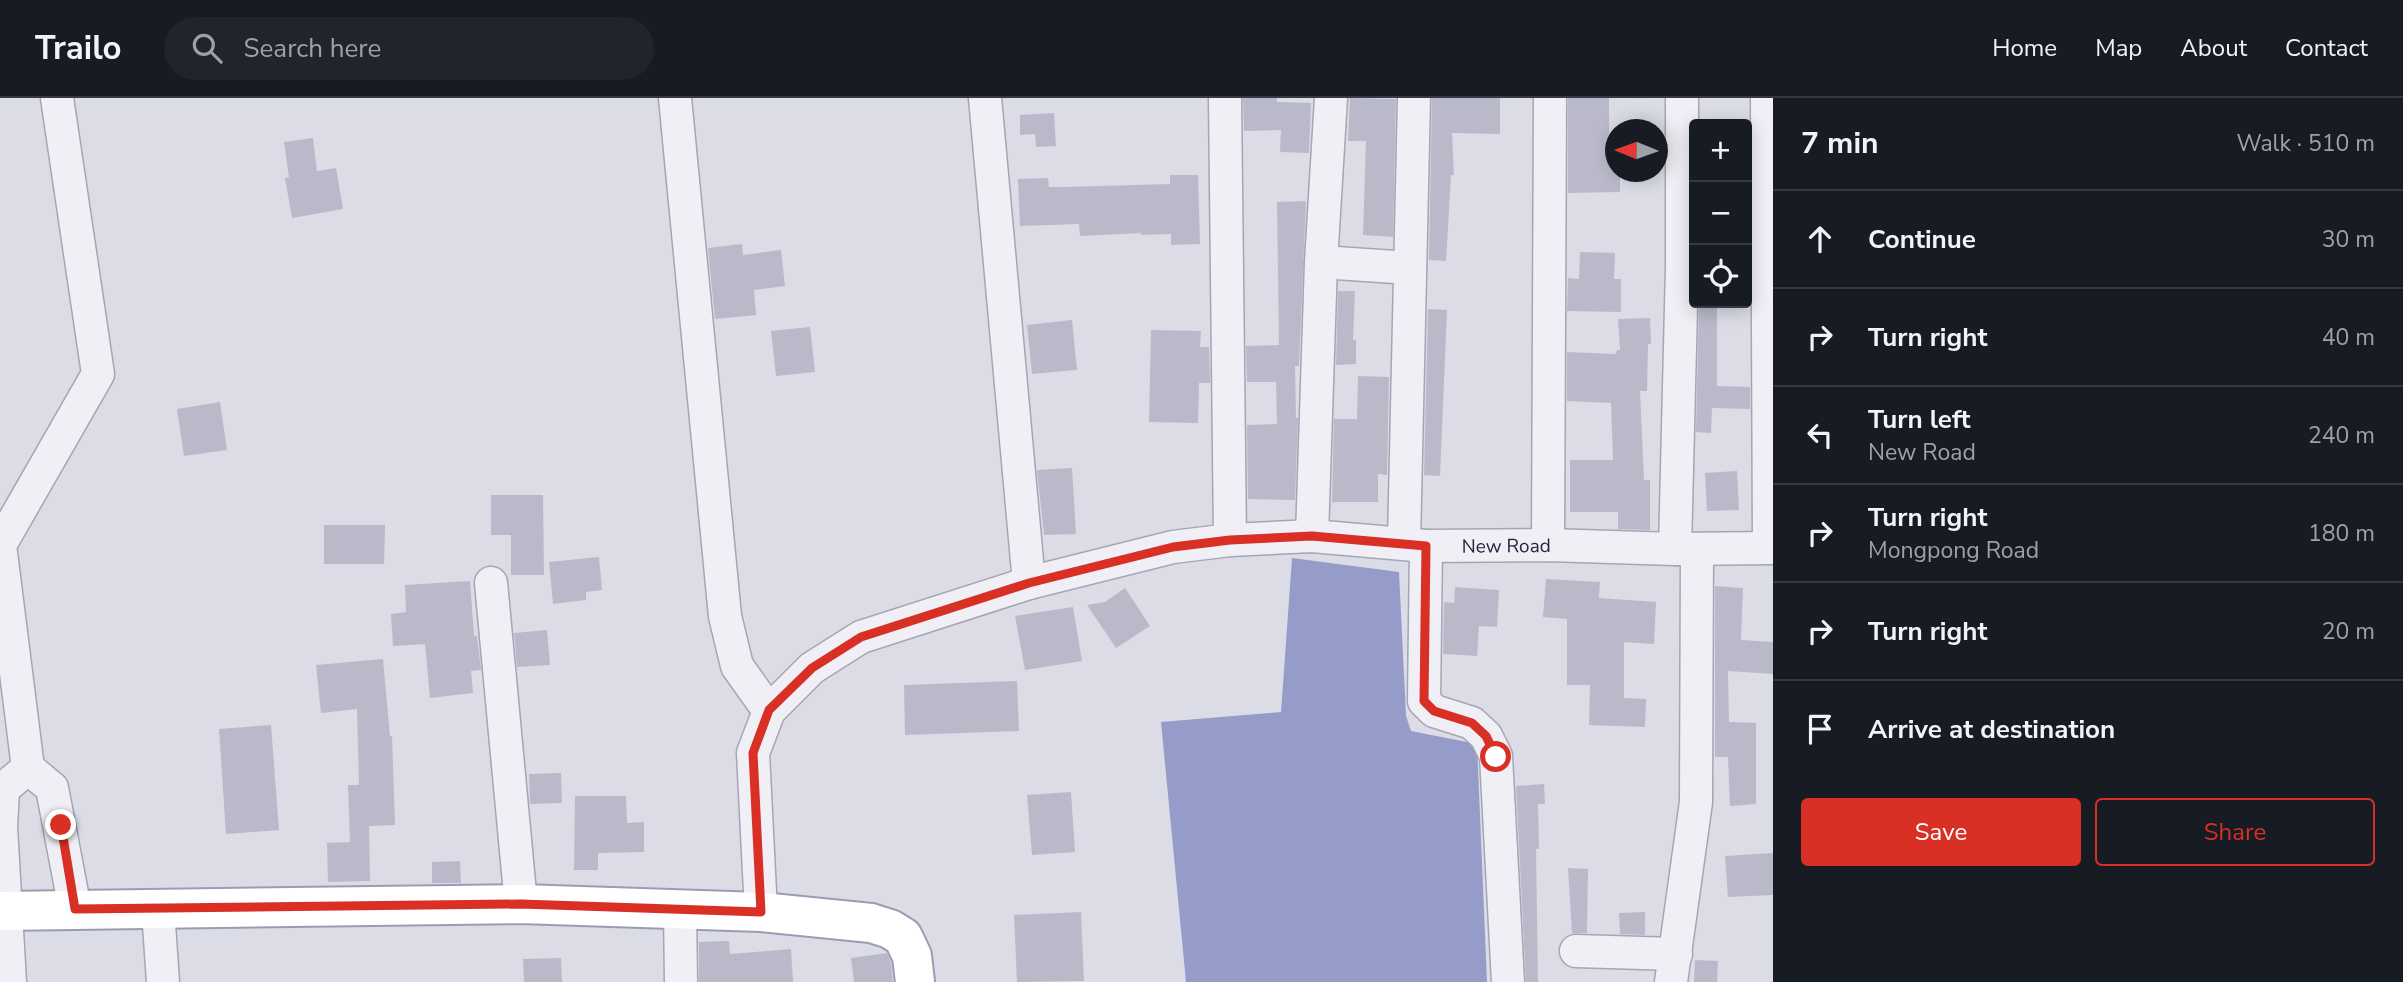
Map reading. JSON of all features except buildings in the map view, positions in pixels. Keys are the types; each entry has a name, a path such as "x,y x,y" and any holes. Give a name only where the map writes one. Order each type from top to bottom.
{"main road":[{"path":"3,910 521,904 761,912 871,923 890,929 903,937 912,956 915,982"}],"street":[{"path":"57,98 98,374 1,545 28,768 52,788 75,909"},
{"path":"675,98 725,616 737,666 769,710"},
{"path":"985,98 1029,583"},
{"path":"1225,98 1230,540"},
{"path":"1312,536 1321,262 1331,98"},
{"path":"1413,98 1410,268 1415,545 1424,701 1434,711 1472,723 1486,736 1496,757 1508,982"},
{"path":"1548,545 1550,98"},
{"path":"1576,951 1674,968 1696,803 1686,549 1688,266 1682,98"},
{"path":"1767,98 1756,267 1771,548"},
{"path":"1321,262 1410,268"},
{"name":"New Road","path":"761,912 753,753 769,710 812,668 861,637 1029,583 1173,547 1230,540 1312,536 1415,545 1771,548"},
{"path":"491,583 521,904"},
{"path":"10,982 3,910 3,789 28,768"},
{"path":"158,910 163,982"},
{"path":"680,910 681,982"}],"water":[{"path":"1292,558 1399,572 1406,716 1411,731 1477,744 1487,982 1186,982 1161,722 1281,712"}],"route":[{"path":"61,825 75,909 521,904 761,912 753,753 769,710 812,668 861,637 1029,583 1173,547 1230,540 1312,536 1426,546 1424,701 1434,711 1472,723 1486,736 1496,757"}]}
